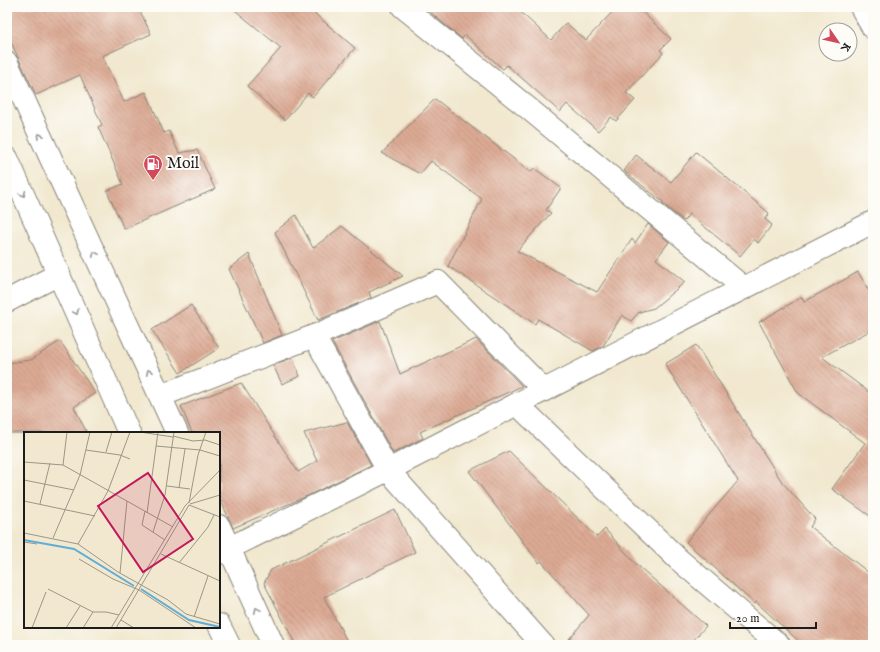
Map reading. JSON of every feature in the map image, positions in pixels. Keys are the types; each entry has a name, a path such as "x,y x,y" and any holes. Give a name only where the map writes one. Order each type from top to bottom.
{"street":[{"path":"403,7 528,108 744,288"},
{"path":"861,7 873,28"},
{"path":"7,63 177,432"},
{"path":"7,158 60,274 129,432"},
{"path":"224,551 388,470 873,222"},
{"path":"7,301 60,274"},
{"path":"160,396 314,336 438,282 544,390"},
{"path":"314,336 388,470 543,645"},
{"path":"517,404 678,559 779,645"},
{"path":"220,531 224,551 273,645"},
{"path":"220,627 229,645"}],"building":[{"path":"7,7 138,7 151,34 102,56 124,102 146,92 164,133 169,131 179,153 197,150 215,189 124,229 107,191 123,184 98,127 102,125 80,75 36,95 7,34"},
{"path":"231,7 307,7 355,48 313,97 308,93 285,120 247,86 281,48"},
{"path":"424,7 515,7 551,40 566,23 586,40 617,7 637,7 671,39 660,50 663,53 626,93 635,100 616,121 611,117 598,131 567,104 560,112 507,65 503,69 465,35 462,39"},
{"path":"435,99 531,172 534,168 561,188 546,210 551,213 517,251 597,292 632,239 635,243 648,224 669,242 656,259 685,282 654,308 639,312 631,321 622,315 603,346 593,351 538,319 535,324 448,266 482,199 431,161 420,174 382,153"},
{"path":"696,152 769,213 765,219 772,225 758,243 754,239 740,256 689,214 684,221 624,171 636,155 671,182"},
{"path":"296,215 313,248 342,226 403,276 369,292 371,298 318,320 275,232"},
{"path":"249,254 282,335 263,343 229,269"},
{"path":"858,272 873,298 873,329 822,357 873,395 873,518 832,489 865,443 798,393 759,322 802,297 804,302"},
{"path":"191,305 219,348 180,373 152,330"},
{"path":"380,321 400,374 476,339 522,386 420,432 423,438 393,453 332,342"},
{"path":"60,341 95,393 74,407 86,432 7,433 7,363 31,360"},
{"path":"696,345 782,482 815,519 810,527 873,576 873,645 803,645 756,602 755,604 686,542 738,481 665,364"},
{"path":"292,358 300,376 282,384 273,365"},
{"path":"241,383 298,472 317,461 304,433 347,422 371,465 307,496 233,528 220,498 220,432 192,432 181,406"},
{"path":"509,451 597,537 605,529 634,562 706,626 689,645 564,645 589,615 541,561 539,563 469,471"},
{"path":"395,510 415,552 324,597 349,645 296,645 264,583 271,570"}],"place":[{"name":"Moil","path":"153,181"}]}
